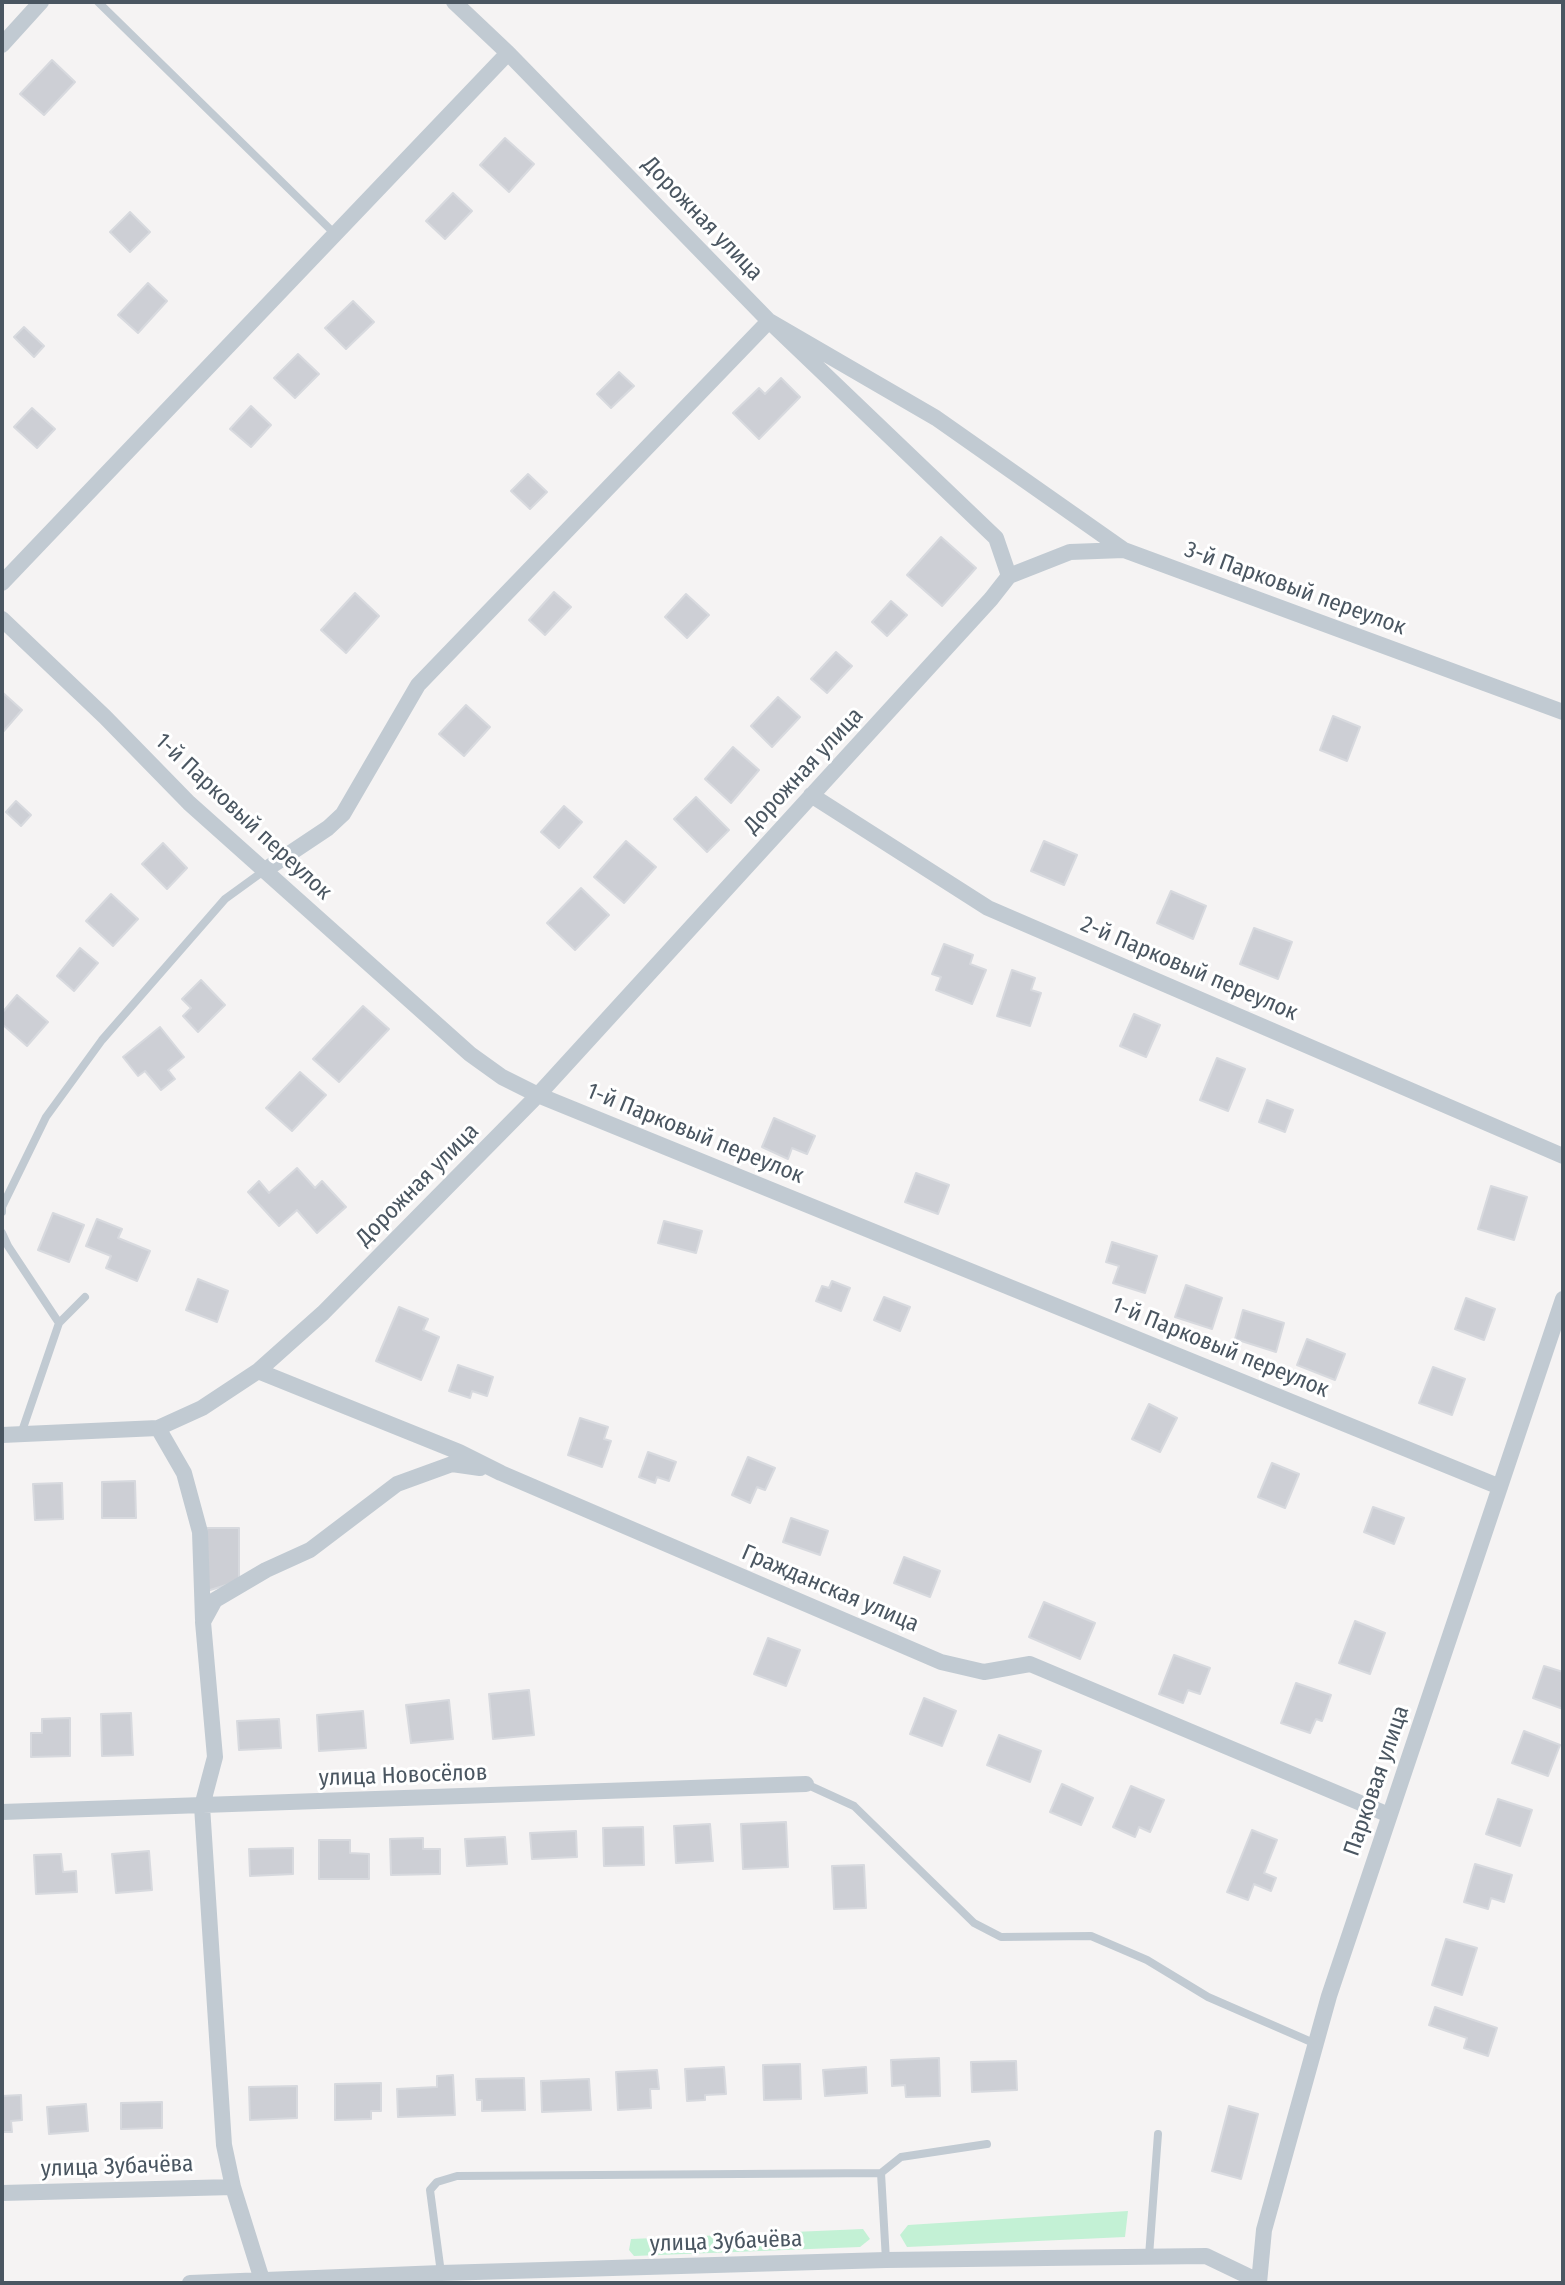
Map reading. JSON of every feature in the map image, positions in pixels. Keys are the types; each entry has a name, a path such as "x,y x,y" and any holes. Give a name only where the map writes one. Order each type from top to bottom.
{"street":[{"path":"2,45 41,2"},
{"name":"Дорожная улица","path":"2,1435 158,1429 202,1408 258,1371 323,1313 538,1095 973,619 1009,576 996,538 769,321 508,53 454,2"},
{"path":"2,583 508,53"},
{"path":"265,870 328,828 343,814 418,685 769,321 936,418 1124,550"},
{"name":"3-й Парковый переулок","path":"1009,576 1070,552 1124,550 1563,712"},
{"name":"1-й Парковый переулок","path":"2,619 189,803 470,1054 502,1077 538,1095 1500,1487"},
{"name":"2-й Парковый переулок","path":"811,795 988,908 1563,1156"},
{"name":"Парковая улица","path":"1259,2282 1264,2230 1329,1996 1563,1299"},
{"name":"Гражданская улица","path":"258,1371 459,1452 501,1473 941,1662 984,1672 1030,1664 1389,1815"},
{"path":"158,1429 184,1474 200,1532 203,1622 215,1757 202,1806 224,2145 233,2187 262,2281"},
{"path":"203,1622 215,1600 267,1570 310,1550 397,1484 452,1464 501,1473"},
{"name":"улица Новосёлов","path":"2,1812 806,1784"},
{"name":"улица Зубачёва","path":"2,2193 233,2187"},
{"name":"улица Зубачёва","path":"190,2283 886,2260 1149,2256 1206,2256 1259,2282"}],"lane":[{"path":"98,2 335,234"},
{"path":"2,1212 2,1207 46,1117 102,1040 225,899 265,870"},
{"path":"2,1233 59,1323"},
{"path":"21,1434 59,1323 85,1297"},
{"path":"806,1784 854,1806 975,1923 1001,1937 1091,1936 1147,1959 1208,1997 1316,2044"},
{"path":"1149,2256 1158,2134"},
{"path":"441,2273 430,2190 437,2182 457,2176 881,2173 901,2157 987,2144"},
{"path":"881,2173 886,2260"}],"green space":[{"path":"1128,2211 1125,2237 907,2247 900,2235 908,2225"},
{"path":"863,2229 870,2239 860,2247 634,2256 629,2250 631,2239"}],"building":[{"path":"52,60 75,82 44,115 20,94"},
{"path":"505,138 534,164 509,192 480,165"},
{"path":"453,193 472,211 445,239 426,221"},
{"path":"130,212 150,232 130,252 110,232"},
{"path":"148,283 167,301 138,333 118,315"},
{"path":"353,301 374,322 346,349 325,328"},
{"path":"24,327 44,346 34,357 14,337"},
{"path":"298,354 319,374 295,398 274,378"},
{"path":"619,372 634,386 611,408 597,394"},
{"path":"781,378 800,397 759,439 733,413 759,388 765,394"},
{"path":"251,406 271,425 251,447 230,429"},
{"path":"32,408 55,429 37,448 14,427"},
{"path":"528,474 547,492 530,509 511,491"},
{"path":"941,537 976,568 942,606 907,575"},
{"path":"554,592 571,607 545,635 529,620"},
{"path":"355,593 379,616 346,653 321,630"},
{"path":"686,594 709,615 687,638 665,617"},
{"path":"891,601 907,615 887,636 872,622"},
{"path":"836,652 852,666 827,693 811,679"},
{"path":"2,692 22,710 2,733"},
{"path":"778,697 800,717 772,747 751,726"},
{"path":"466,705 490,727 464,756 439,734"},
{"path":"1333,716 1360,727 1347,761 1320,750"},
{"path":"733,747 759,770 731,803 705,779"},
{"path":"696,797 729,830 707,852 674,819"},
{"path":"16,801 31,815 21,826 6,812"},
{"path":"564,806 582,822 559,848 541,832"},
{"path":"626,841 656,867 624,903 594,877"},
{"path":"1044,841 1077,855 1064,885 1031,871"},
{"path":"163,843 187,868 167,889 142,864"},
{"path":"581,888 609,915 575,950 547,923"},
{"path":"1171,891 1206,906 1193,939 1157,923"},
{"path":"111,894 138,919 113,946 86,921"},
{"path":"1254,928 1292,942 1278,979 1240,964"},
{"path":"944,944 973,955 970,964 986,970 972,1004 936,990 941,977 932,974"},
{"path":"80,948 98,963 74,991 57,976"},
{"path":"1012,970 1035,978 1031,990 1041,993 1030,1026 997,1016"},
{"path":"201,980 225,1005 198,1032 183,1016 191,1008 182,999"},
{"path":"17,995 48,1022 27,1046 2,1024 2,1013"},
{"path":"363,1006 389,1029 339,1082 313,1059"},
{"path":"1134,1014 1160,1025 1146,1057 1120,1046"},
{"path":"160,1027 184,1057 168,1070 175,1079 161,1090 145,1071 138,1076 123,1057"},
{"path":"1217,1058 1245,1069 1228,1111 1200,1100"},
{"path":"300,1072 326,1095 292,1131 266,1108"},
{"path":"1267,1100 1293,1110 1285,1132 1259,1122"},
{"path":"774,1118 815,1136 807,1154 792,1148 788,1159 762,1147"},
{"path":"297,1168 315,1188 322,1181 346,1207 317,1233 297,1210 279,1226 248,1192 259,1181 269,1193"},
{"path":"916,1173 949,1185 938,1214 905,1202"},
{"path":"1491,1186 1527,1197 1514,1240 1478,1229"},
{"path":"53,1213 84,1225 69,1262 38,1250"},
{"path":"97,1219 122,1229 118,1238 150,1251 137,1281 106,1268 111,1256 86,1246"},
{"path":"664,1221 702,1231 696,1253 658,1243"},
{"path":"1112,1242 1157,1256 1145,1293 1113,1283 1119,1266 1106,1262"},
{"path":"198,1279 228,1291 217,1322 186,1310"},
{"path":"832,1281 850,1288 841,1311 816,1301 822,1286 829,1288"},
{"path":"1186,1285 1222,1298 1212,1329 1175,1317"},
{"path":"884,1297 910,1307 900,1331 874,1320"},
{"path":"1466,1298 1495,1309 1484,1340 1455,1329"},
{"path":"399,1307 428,1319 423,1330 439,1337 421,1380 376,1361"},
{"path":"1243,1310 1284,1323 1276,1352 1235,1339"},
{"path":"1307,1339 1345,1354 1335,1380 1297,1365"},
{"path":"458,1365 493,1377 487,1396 472,1391 470,1398 449,1391"},
{"path":"1433,1367 1465,1379 1452,1415 1419,1403"},
{"path":"1149,1404 1177,1418 1160,1452 1132,1439"},
{"path":"580,1418 608,1427 604,1439 611,1441 602,1467 568,1455"},
{"path":"648,1452 676,1462 669,1481 657,1477 655,1483 639,1477"},
{"path":"748,1457 775,1468 765,1490 757,1487 750,1503 732,1495"},
{"path":"1272,1463 1299,1474 1285,1508 1258,1497"},
{"path":"135,1481 136,1518 102,1518 102,1482"},
{"path":"62,1483 63,1519 35,1520 33,1484"},
{"path":"1373,1507 1404,1518 1394,1544 1364,1532"},
{"path":"791,1518 828,1531 820,1555 783,1542"},
{"path":"207,1528 239,1528 239,1581 207,1591"},
{"path":"904,1557 940,1571 930,1597 894,1583"},
{"path":"1044,1602 1095,1623 1080,1659 1029,1637"},
{"path":"1355,1621 1385,1633 1370,1674 1339,1663"},
{"path":"768,1638 800,1650 786,1686 754,1674"},
{"path":"1174,1655 1210,1668 1200,1694 1188,1690 1183,1703 1159,1694"},
{"path":"1544,1666 1563,1672 1563,1709 1533,1698"},
{"path":"1296,1683 1331,1695 1322,1721 1316,1719 1310,1733 1281,1723"},
{"path":"529,1690 534,1735 493,1739 489,1694"},
{"path":"924,1698 956,1711 942,1746 910,1734"},
{"path":"449,1700 453,1739 411,1743 406,1705"},
{"path":"363,1711 366,1748 319,1751 317,1715"},
{"path":"131,1713 133,1755 102,1756 101,1714"},
{"path":"70,1718 70,1756 31,1757 31,1733 42,1733 42,1719"},
{"path":"279,1719 281,1748 239,1750 237,1721"},
{"path":"1524,1731 1560,1745 1548,1776 1512,1763"},
{"path":"999,1735 1041,1751 1030,1782 987,1765"},
{"path":"1062,1784 1093,1798 1081,1825 1050,1812"},
{"path":"1131,1786 1164,1800 1150,1832 1139,1827 1135,1837 1113,1827"},
{"path":"1498,1799 1532,1810 1520,1846 1486,1834"},
{"path":"786,1822 788,1867 743,1869 741,1824"},
{"path":"710,1824 713,1861 676,1863 674,1826"},
{"path":"643,1827 644,1865 604,1866 603,1828"},
{"path":"1252,1830 1277,1840 1264,1873 1276,1878 1271,1891 1254,1884 1248,1900 1227,1892"},
{"path":"576,1831 577,1857 532,1859 530,1833"},
{"path":"505,1837 507,1864 467,1866 465,1839"},
{"path":"423,1838 423,1849 440,1849 440,1874 391,1875 390,1839"},
{"path":"319,1840 350,1840 350,1853 369,1854 369,1879 319,1879"},
{"path":"293,1848 293,1874 250,1876 249,1849"},
{"path":"149,1851 152,1890 116,1893 112,1854"},
{"path":"61,1854 63,1872 76,1871 77,1892 36,1894 34,1855"},
{"path":"1475,1864 1512,1875 1504,1902 1491,1898 1488,1909 1464,1902"},
{"path":"864,1865 866,1908 834,1909 832,1866"},
{"path":"1446,1939 1477,1948 1462,1995 1432,1985"},
{"path":"1435,2007 1497,2028 1488,2056 1464,2048 1467,2038 1429,2025"},
{"path":"939,2058 940,2096 906,2097 905,2085 892,2086 891,2060"},
{"path":"1016,2061 1017,2090 972,2092 971,2062"},
{"path":"800,2064 801,2099 764,2100 763,2065"},
{"path":"724,2067 726,2094 705,2095 705,2100 687,2101 685,2069"},
{"path":"866,2067 867,2093 825,2096 823,2070"},
{"path":"657,2070 659,2089 650,2089 651,2108 618,2110 616,2072"},
{"path":"453,2075 455,2115 398,2117 397,2089 437,2087 437,2076"},
{"path":"524,2078 525,2110 482,2111 482,2100 477,2100 476,2079"},
{"path":"589,2079 591,2110 542,2112 541,2081"},
{"path":"381,2083 381,2111 371,2111 371,2119 335,2120 335,2084"},
{"path":"297,2086 297,2118 250,2120 249,2087"},
{"path":"21,2095 22,2120 11,2121 12,2132 2,2132 2,2096"},
{"path":"162,2102 162,2128 121,2129 121,2103"},
{"path":"86,2104 88,2131 49,2134 47,2107"},
{"path":"1229,2106 1258,2114 1241,2179 1212,2171"}]}
